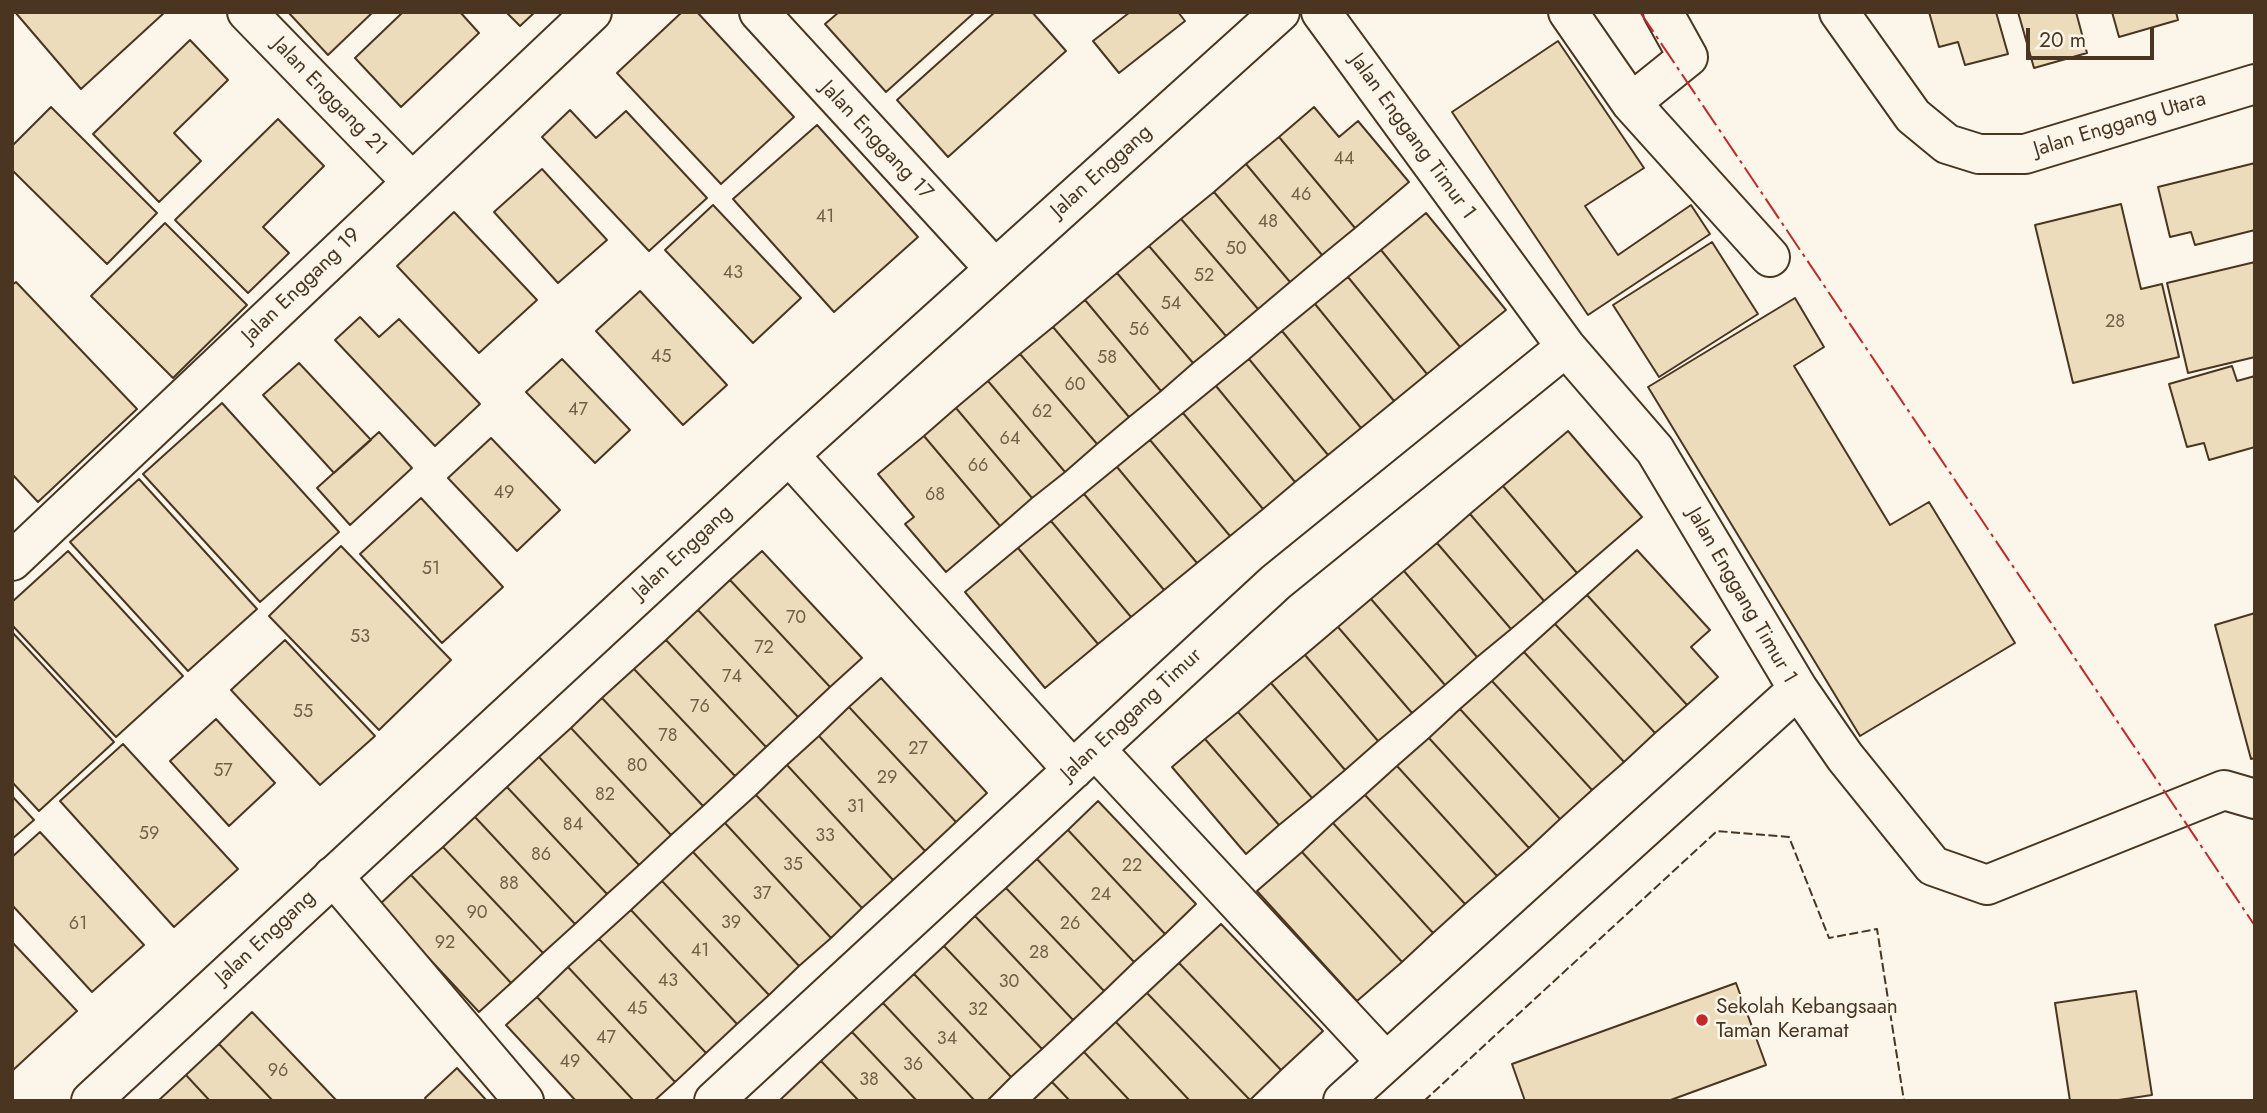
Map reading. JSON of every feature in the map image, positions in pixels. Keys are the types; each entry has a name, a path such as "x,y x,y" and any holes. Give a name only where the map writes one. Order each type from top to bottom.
{"street":[{"name":"Jalan Enggang 21","path":"247,12 411,181"},
{"name":"Jalan Enggang 19","path":"15,553 592,12"},
{"name":"Jalan Enggang 17","path":"758,12 994,268"},
{"name":"Jalan Enggang","path":"91,1101 789,455 1280,12"},
{"name":"Jalan Enggang Timur 1","path":"1321,12 1566,346 1655,450 1798,689 1343,1101"},
{"path":"1568,12 1631,103 1770,257"},
{"path":"1631,103 1688,57 1663,12"},
{"name":"Jalan Enggang Utara","path":"1839,12 1913,116 1947,144 1979,154 2025,154 2255,84"},
{"name":"Jalan Enggang Timur","path":"725,1097 1276,582 1566,346"},
{"path":"789,455 1084,760 1386,1062"},
{"path":"1798,689 1844,757 1933,866 1987,885 2224,790 2255,799"},
{"path":"332,876 524,1101"}],"building":[{"path":"15,12 165,12 81,89"},
{"path":"288,12 373,12 328,55"},
{"path":"403,12 460,12 479,33 401,107 355,58"},
{"path":"506,12 535,12 520,26"},
{"path":"682,12 697,12 794,117 721,184 617,73"},
{"path":"839,12 975,12 886,92 825,24"},
{"path":"995,12 1032,12 1066,51 948,157 897,100"},
{"path":"1130,12 1178,12 1185,21 1119,73 1093,41"},
{"path":"1929,12 1996,12 2008,54 1965,65 1958,42 1939,47"},
{"path":"2018,12 2076,12 2087,53 2034,68"},
{"path":"2112,12 2176,12 2178,20 2119,37"},
{"path":"190,40 228,80 174,133 201,161 159,202 93,134"},
{"path":"1558,41 1644,168 1585,206 1618,255 1691,205 1710,234 1588,315 1452,112"},
{"path":"51,107 157,213 107,264 12,170 12,146"},
{"path":"1314,107 1339,137 1358,121 1409,182 1355,228 1279,137"},
{"path":"570,110 596,138 626,111 707,198 649,251 542,137"},
{"path":"278,119 324,166 263,227 289,253 248,293 175,220"},
{"path":"817,125 918,237 834,312 733,199"},
{"path":"1279,137 1355,228 1322,255 1246,164"},
{"path":"2255,163 2255,230 2195,245 2191,232 2170,237 2158,187"},
{"path":"1246,164 1322,255 1290,282 1214,192"},
{"path":"542,169 607,240 558,283 494,212"},
{"path":"1214,192 1290,282 1258,309 1181,219"},
{"path":"2121,204 2141,289 2162,284 2179,357 2073,383 2035,225"},
{"path":"713,205 801,298 753,343 665,250"},
{"path":"454,212 537,300 479,353 397,266"},
{"path":"1426,213 1506,310 1460,347 1381,250"},
{"path":"1181,219 1258,309 1226,336 1149,246"},
{"path":"165,223 247,305 173,378 91,296"},
{"path":"1712,242 1758,314 1659,377 1613,305"},
{"path":"1149,246 1226,336 1193,363 1117,273"},
{"path":"1381,250 1460,347 1427,374 1348,277"},
{"path":"2255,262 2255,357 2188,373 2167,283"},
{"path":"1117,273 1193,363 1161,391 1085,300"},
{"path":"1348,277 1427,374 1394,401 1315,304"},
{"path":"16,282 137,409 38,502 12,474 12,285"},
{"path":"640,291 727,385 683,425 596,331"},
{"path":"1795,298 1824,347 1794,366 1890,525 1929,502 2015,643 1860,736 1648,387"},
{"path":"1085,300 1161,391 1129,417 1053,327"},
{"path":"1315,304 1394,401 1361,428 1282,331"},
{"path":"360,317 379,337 399,319 480,404 435,446 335,340"},
{"path":"1053,327 1129,417 1097,444 1020,354"},
{"path":"1282,331 1361,428 1328,455 1249,359"},
{"path":"1020,354 1097,444 1065,472 988,381"},
{"path":"562,359 630,430 595,463 526,392"},
{"path":"1249,359 1328,455 1295,482 1216,386"},
{"path":"299,363 371,440 334,473 263,395"},
{"path":"2232,366 2237,381 2255,376 2255,447 2209,460 2204,443 2187,447 2169,384"},
{"path":"988,381 1065,472 1032,498 956,408"},
{"path":"1216,386 1295,482 1263,509 1183,413"},
{"path":"222,403 339,532 260,602 143,474"},
{"path":"956,408 1032,498 1000,526 924,436"},
{"path":"1183,413 1263,509 1230,536 1150,440"},
{"path":"1568,431 1642,517 1577,573 1503,486"},
{"path":"379,432 412,468 350,525 317,488"},
{"path":"924,436 1000,526 946,572 905,524 914,517 878,474"},
{"path":"491,438 560,510 517,551 448,478"},
{"path":"1150,440 1230,536 1197,563 1117,467"},
{"path":"1117,467 1197,563 1164,590 1084,494"},
{"path":"139,479 257,609 188,671 70,542"},
{"path":"1503,486 1577,573 1544,601 1470,514"},
{"path":"1084,494 1164,590 1131,617 1051,521"},
{"path":"421,498 503,587 442,643 360,554"},
{"path":"1470,514 1544,601 1511,629 1437,543"},
{"path":"1051,521 1131,617 1098,644 1018,548"},
{"path":"1437,543 1511,629 1477,657 1404,571"},
{"path":"341,546 451,660 379,730 269,616"},
{"path":"1018,548 1098,644 1045,688 965,592"},
{"path":"1637,550 1710,630 1691,647 1718,677 1687,705 1587,595"},
{"path":"68,551 183,676 116,737 12,625 12,602"},
{"path":"762,551 862,658 830,687 730,580"},
{"path":"1404,571 1477,657 1445,685 1371,599"},
{"path":"730,580 830,687 798,717 698,610"},
{"path":"1587,595 1687,705 1655,733 1555,624"},
{"path":"1371,599 1445,685 1412,713 1338,627"},
{"path":"698,610 798,717 766,747 666,640"},
{"path":"2255,613 2255,758 2251,759 2215,625"},
{"path":"1555,624 1655,733 1624,762 1524,652"},
{"path":"1338,627 1412,713 1378,741 1305,655"},
{"path":"12,632 114,742 39,811 12,782"},
{"path":"285,640 375,736 320,785 231,690"},
{"path":"666,640 766,747 735,776 634,669"},
{"path":"1524,652 1624,762 1592,790 1492,681"},
{"path":"1305,655 1378,741 1345,770 1271,683"},
{"path":"634,669 735,776 703,806 602,698"},
{"path":"881,678 987,793 956,822 849,707"},
{"path":"1492,681 1592,790 1560,819 1460,709"},
{"path":"1271,683 1345,770 1312,798 1238,712"},
{"path":"602,698 703,806 671,835 571,728"},
{"path":"849,707 956,822 925,851 819,736"},
{"path":"1460,709 1560,819 1529,848 1429,738"},
{"path":"1238,712 1312,798 1279,825 1205,739"},
{"path":"216,719 275,783 229,826 170,761"},
{"path":"571,728 671,835 639,865 539,757"},
{"path":"819,736 925,851 893,880 787,765"},
{"path":"1429,738 1529,848 1497,876 1397,766"},
{"path":"1205,739 1279,825 1246,854 1172,767"},
{"path":"123,744 238,869 174,927 60,801"},
{"path":"539,757 639,865 607,894 507,787"},
{"path":"787,765 893,880 862,908 756,795"},
{"path":"1397,766 1497,876 1465,904 1365,795"},
{"path":"507,787 607,894 575,924 475,817"},
{"path":"756,795 862,908 831,938 725,823"},
{"path":"1365,795 1465,904 1433,933 1333,823"},
{"path":"12,796 34,820 12,839"},
{"path":"1098,801 1196,904 1165,934 1068,830"},
{"path":"475,817 575,924 543,953 443,847"},
{"path":"725,823 831,938 799,966 693,852"},
{"path":"1333,823 1433,933 1402,962 1302,852"},
{"path":"1068,830 1165,934 1134,962 1037,859"},
{"path":"40,832 144,945 92,992 12,905 12,857"},
{"path":"443,847 543,953 511,983 411,875"},
{"path":"693,852 799,966 769,995 662,881"},
{"path":"1302,852 1402,962 1357,1001 1257,891"},
{"path":"1037,859 1134,962 1104,991 1006,888"},
{"path":"411,875 511,983 479,1012 379,905"},
{"path":"662,881 769,995 737,1024 631,910"},
{"path":"1006,888 1104,991 1073,1020 975,916"},
{"path":"631,910 737,1024 706,1053 599,939"},
{"path":"975,916 1073,1020 1042,1049 944,946"},
{"path":"1221,924 1323,1031 1281,1070 1179,963"},
{"path":"599,939 706,1053 675,1082 568,967"},
{"path":"12,942 77,1011 12,1071"},
{"path":"944,946 1042,1049 1011,1077 914,974"},
{"path":"1179,963 1281,1070 1250,1100 1147,993"},
{"path":"568,967 675,1082 654,1101 634,1101 537,997"},
{"path":"914,974 1011,1077 987,1101 975,1101 883,1003"},
{"path":"1736,983 1766,1065 1668,1101 1525,1101 1512,1064"},
{"path":"2136,991 2152,1095 2112,1101 2070,1101 2055,1003"},
{"path":"1147,993 1250,1100 1190,1101 1116,1022"},
{"path":"537,997 634,1101 576,1101 506,1025"},
{"path":"883,1003 975,1101 917,1101 852,1032"},
{"path":"252,1012 337,1101 273,1101 219,1044"},
{"path":"1116,1022 1190,1101 1130,1101 1084,1052"},
{"path":"852,1032 917,1101 859,1101 821,1061"},
{"path":"219,1044 273,1101 210,1101 186,1075"},
{"path":"1084,1052 1130,1101 1070,1101 1052,1082"},
{"path":"821,1061 859,1101 779,1101"},
{"path":"457,1068 487,1101 427,1101 425,1098"},
{"path":"186,1075 210,1101 158,1101"},
{"path":"1052,1082 1070,1101 1032,1101"}],"fence":[{"path":"1424,1101 1717,831 1789,837 1829,938 1877,929 1904,1101"}],"power":[{"path":"1640,12 2255,926"}],"place":[{"name":"Sekolah Kebangsaan Taman Keramat","path":"1702,1020"}]}
